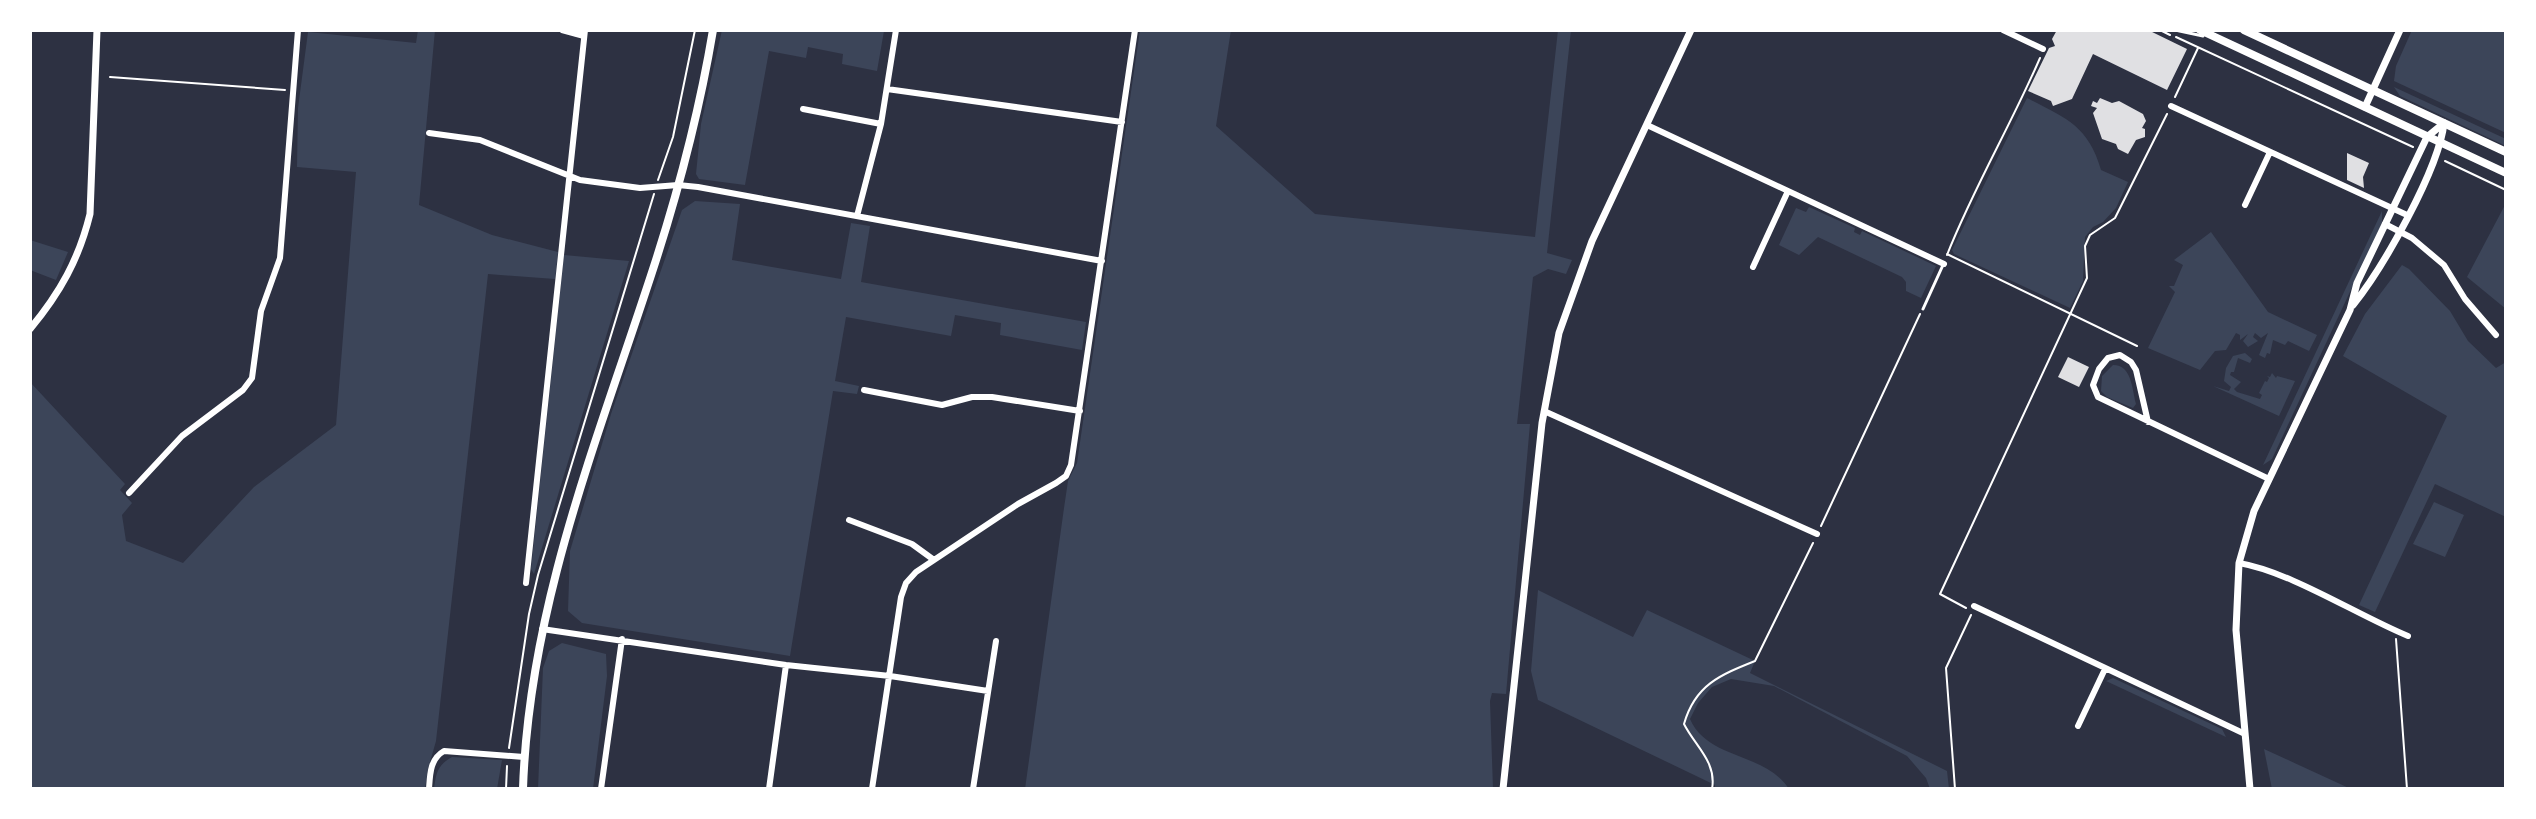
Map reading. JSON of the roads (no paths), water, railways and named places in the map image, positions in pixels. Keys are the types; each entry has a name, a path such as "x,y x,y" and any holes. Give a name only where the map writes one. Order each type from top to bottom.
{"main road":[{"path":"523,789 524,757 542,629 559,556 678,185 713,30"},
{"path":"2200,30 2506,173"},
{"path":"2244,30 2506,152"}],"street":[{"path":"30,329 68,277 90,214 97,30"},
{"path":"129,493 182,436 243,390 252,378 261,311 280,258 298,30"},
{"path":"526,583 584,33 562,30"},
{"path":"857,216 881,124 896,30"},
{"path":"872,789 901,597 906,583 916,572 1066,476 1071,465 1135,30"},
{"path":"1503,789 1544,411 1553,358 1571,295 1592,241 1691,30"},
{"path":"2003,30 2043,49"},
{"path":"2365,107 2400,30"},
{"path":"887,89 1122,122"},
{"path":"2171,106 2407,215"},
{"path":"803,109 881,124"},
{"path":"2250,789 2236,630 2239,563 2247,532 2350,310 2357,283 2420,150 2427,137 2444,123"},
{"path":"2350,310 2399,232 2442,143 2444,123"},
{"path":"1647,125 1944,264"},
{"path":"429,133 480,140 571,177 640,188 678,185 1102,261"},
{"path":"2245,205 2270,152"},
{"path":"1753,267 1788,191"},
{"path":"2385,224 2412,238 2444,265 2465,299 2496,335"},
{"path":"2148,422 2133,365 2120,355 2111,357 2104,362 2095,378 2094,392 2103,401 2269,479"},
{"path":"864,390 942,405 972,397 992,397 1080,411"},
{"path":"1544,411 1817,534"},
{"path":"849,520 912,544 934,560"},
{"path":"2239,563 2253,565 2289,580 2408,636"},
{"path":"1974,606 2245,734"},
{"path":"542,629 988,691"},
{"path":"601,789 622,639"},
{"path":"973,789 996,641"},
{"path":"769,789 786,665"},
{"path":"2078,726 2105,669"},
{"path":"429,789 432,765 444,751 524,757"}],"lane":[{"path":"2175,30 2199,36 2211,35"},
{"path":"1923,309 1944,264"}]}
